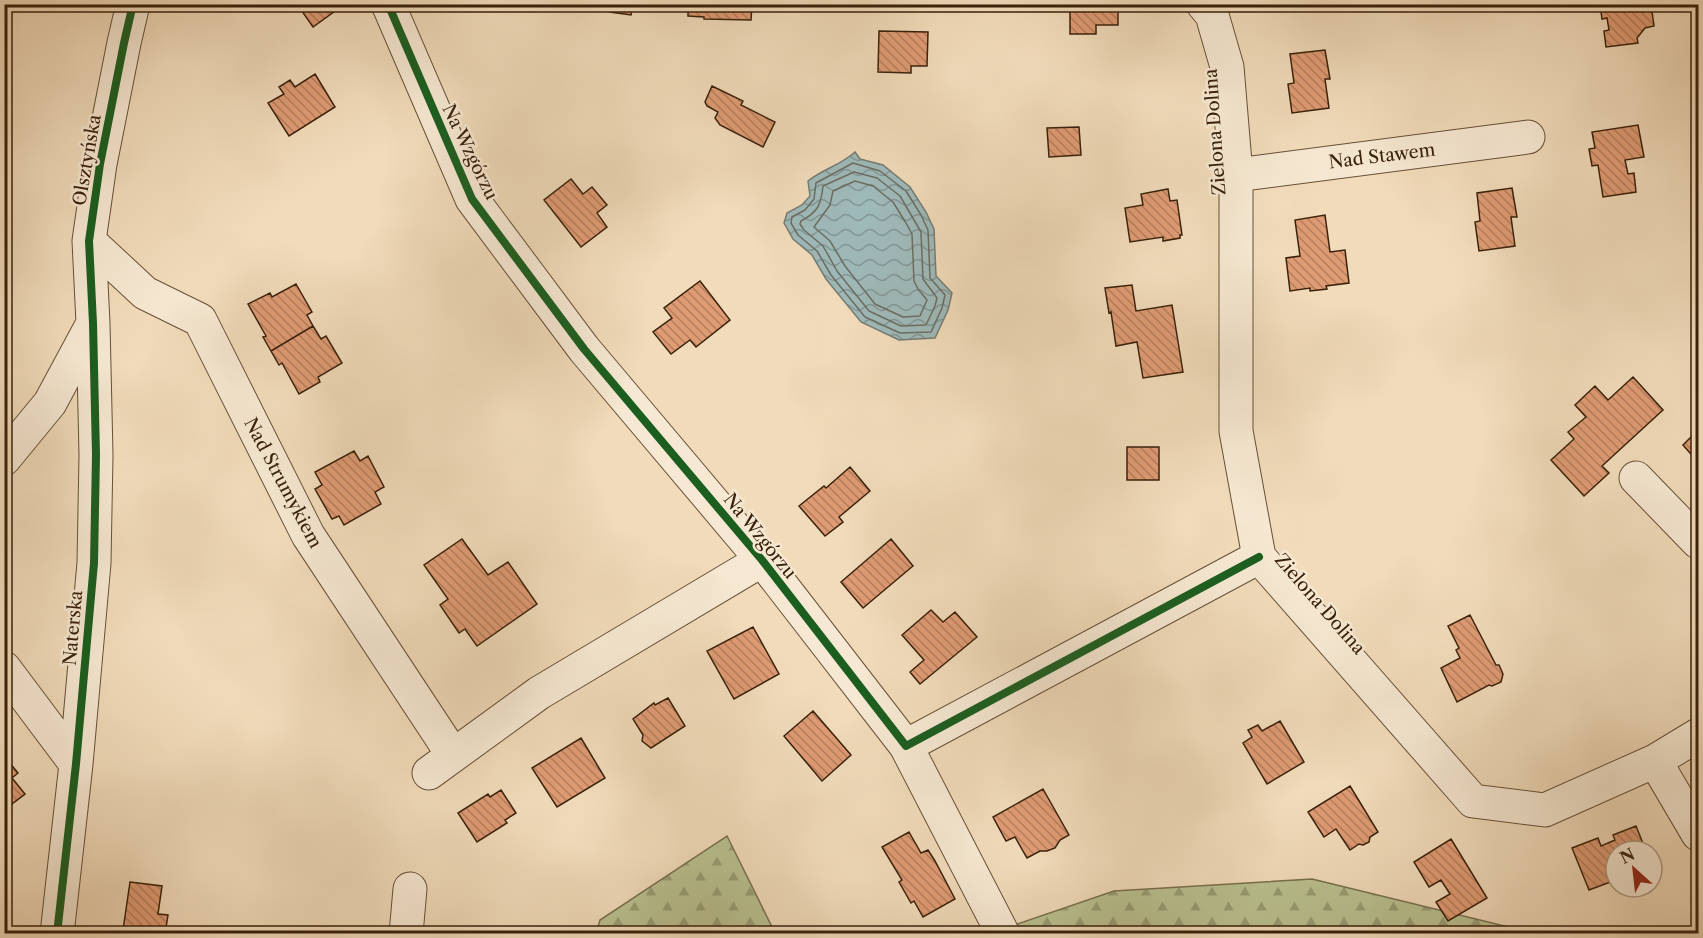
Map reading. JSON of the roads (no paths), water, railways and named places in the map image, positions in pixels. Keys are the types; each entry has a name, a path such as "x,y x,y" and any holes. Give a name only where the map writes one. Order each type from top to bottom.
{"street":[{"name":"Olsztyńska","path":"93,323 89,241 100,164 133,4"},
{"name":"Na Wzgórzu","path":"388,4 472,199 584,349 762,560 906,746 1003,933"},
{"name":"Zielona Dolina","path":"1203,4 1212,15 1227,67 1236,175 1236,431 1259,557 1473,801 1545,810 1655,761 1698,735"},
{"name":"Nad Stawem","path":"1236,175 1528,137"},
{"name":"Nad Strumykiem","path":"89,241 145,293 200,320 308,535 441,764 539,693 762,560"},
{"path":"4,459 50,403 93,323"},
{"name":"Naterska","path":"57,933 76,764 94,563 96,455 93,323"},
{"path":"1636,478 1698,542"},
{"path":"906,746 1259,557"},
{"path":"4,668 76,764"},
{"path":"1655,761 1698,834"},
{"path":"406,933 410,889"}],"water":[{"path":"855,152 860,159 883,165 910,187 934,229 936,276 952,293 948,310 935,338 899,340 861,322 826,279 812,255 793,239 784,223 787,213 802,205 810,196 808,181"}]}
